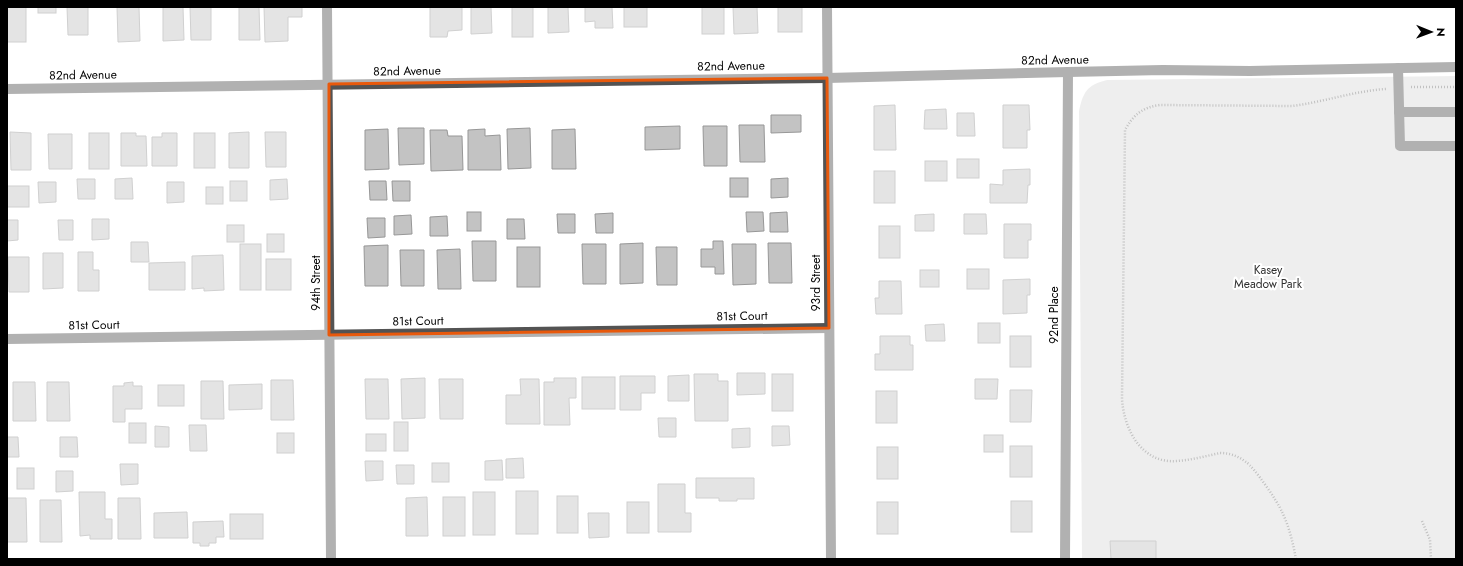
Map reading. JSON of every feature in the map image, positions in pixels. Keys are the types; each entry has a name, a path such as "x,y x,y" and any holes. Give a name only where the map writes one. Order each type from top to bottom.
{"street":[{"name":"94th Street","path":"327,7 331,559"},
{"name":"93rd Street","path":"826,7 831,559"},
{"name":"82nd Avenue","path":"7,88 827,78 1163,70 1250,71 1456,67"},
{"path":"1398,68 1400,146 1456,146"},
{"name":"92nd Place","path":"1065,559 1068,72"},
{"path":"1399,112 1456,112"},
{"name":"81st Court","path":"7,339 829,328"}],"path":[{"path":"1296,559 1282,512 1276,500 1248,463 1236,456 1226,453 1177,461 1156,458 1146,453 1134,440 1126,424 1122,399 1125,130 1135,116 1150,106 1292,106 1304,105 1368,90 1456,87"},
{"path":"1422,521 1430,540 1431,559"}],"highlighted area":[{"path":"827,78 829,328 329,335 329,84"}],"green space":[{"name":"Kasey Meadow Park","path":"1456,76 1456,559 1082,559 1079,111 1082,99 1087,90 1095,84 1107,80"}],"building":[{"path":"7,7 26,7 26,42 7,42"},
{"path":"38,7 56,7 56,13 38,13"},
{"path":"67,7 88,7 88,35 68,35"},
{"path":"117,7 139,7 140,41 118,42"},
{"path":"163,7 183,7 184,40 163,41"},
{"path":"190,7 211,7 211,40 191,40"},
{"path":"239,7 259,7 260,40 239,40"},
{"path":"264,7 302,7 302,17 288,17 288,41 265,42"},
{"path":"430,7 462,7 462,30 448,31 447,37 430,37"},
{"path":"471,7 491,7 492,33 471,34"},
{"path":"512,7 533,7 533,37 512,37"},
{"path":"548,7 568,7 569,32 548,33"},
{"path":"585,7 612,7 613,28 595,28 595,21 585,22"},
{"path":"624,7 647,7 647,27 624,27"},
{"path":"702,7 724,7 724,34 702,34"},
{"path":"733,7 757,7 758,33 734,34"},
{"path":"778,7 802,7 802,32 778,32"},
{"path":"895,105 896,150 874,150 874,106"},
{"path":"1003,105 1029,105 1030,130 1027,130 1027,148 1003,148"},
{"path":"946,109 947,129 924,129 925,110"},
{"path":"957,113 974,113 975,136 957,136"},
{"path":"771,115 801,115 801,132 771,133"},
{"path":"739,125 764,125 765,162 740,162"},
{"path":"680,126 680,149 645,150 645,127"},
{"path":"703,126 727,126 727,166 704,166"},
{"path":"398,128 424,128 424,164 399,165"},
{"path":"530,128 531,168 508,169 507,129"},
{"path":"388,129 389,169 365,170 365,130"},
{"path":"485,129 485,136 500,135 501,170 468,170 468,130"},
{"path":"575,129 576,169 552,169 552,130"},
{"path":"430,130 447,130 448,136 462,136 463,170 431,171"},
{"path":"10,132 31,133 31,170 11,170"},
{"path":"249,132 249,168 229,168 229,133"},
{"path":"265,132 286,132 286,167 266,167"},
{"path":"89,133 109,133 109,169 89,169"},
{"path":"121,133 136,133 136,136 146,136 147,166 121,166"},
{"path":"162,133 177,133 177,166 152,166 152,137 162,137"},
{"path":"194,133 215,133 215,168 194,168"},
{"path":"48,134 72,134 72,169 49,169"},
{"path":"957,159 979,159 979,178 957,178"},
{"path":"925,161 947,161 947,181 925,181"},
{"path":"1030,169 1030,185 1028,185 1027,203 990,203 990,184 1003,185 1003,170"},
{"path":"874,171 895,171 895,203 874,203"},
{"path":"132,178 133,199 115,199 115,179"},
{"path":"730,178 748,178 748,197 730,197"},
{"path":"788,178 788,197 771,198 771,179"},
{"path":"77,179 95,179 95,199 78,199"},
{"path":"287,179 288,199 270,200 270,180"},
{"path":"230,181 247,181 247,201 230,201"},
{"path":"369,181 386,181 387,200 370,200"},
{"path":"392,181 410,181 410,201 393,201"},
{"path":"38,182 56,182 56,202 39,203"},
{"path":"167,182 184,182 184,202 167,203"},
{"path":"7,186 29,186 29,207 7,207"},
{"path":"206,187 223,187 223,204 206,204"},
{"path":"467,212 481,212 481,231 467,231"},
{"path":"746,212 763,212 764,231 747,232"},
{"path":"787,212 788,232 770,232 770,213"},
{"path":"613,213 613,233 596,233 595,214"},
{"path":"557,214 575,214 575,233 558,233"},
{"path":"934,214 934,231 915,231 915,215"},
{"path":"964,214 986,214 987,234 964,234"},
{"path":"411,215 412,234 394,235 394,216"},
{"path":"447,216 448,236 430,236 430,217"},
{"path":"367,218 385,218 385,237 368,238"},
{"path":"92,219 109,219 109,239 92,240"},
{"path":"507,219 524,219 525,239 507,239"},
{"path":"7,220 18,220 18,240 7,241"},
{"path":"58,220 73,220 73,240 59,240"},
{"path":"1004,224 1031,224 1031,240 1028,240 1028,258 1004,258"},
{"path":"227,225 244,225 244,242 227,242"},
{"path":"879,226 900,226 900,258 879,258"},
{"path":"267,234 284,234 284,252 267,252"},
{"path":"472,241 496,241 496,281 473,281"},
{"path":"713,241 723,241 724,274 715,274 715,267 701,267 701,249 713,249"},
{"path":"131,242 148,242 149,262 131,262"},
{"path":"643,243 643,283 620,284 620,244"},
{"path":"768,243 791,243 792,283 769,283"},
{"path":"240,244 261,244 261,290 240,290"},
{"path":"582,244 606,244 606,284 583,284"},
{"path":"732,244 756,244 756,284 733,285"},
{"path":"388,245 388,286 365,286 364,246"},
{"path":"517,247 540,247 540,287 517,287"},
{"path":"656,247 677,247 677,285 657,285"},
{"path":"460,249 461,289 438,289 437,250"},
{"path":"400,250 424,250 424,286 401,286"},
{"path":"78,252 93,252 93,270 99,270 99,291 78,291"},
{"path":"43,253 63,253 63,288 43,289"},
{"path":"223,255 224,290 204,291 204,288 192,289 192,256"},
{"path":"8,257 29,257 29,292 9,292"},
{"path":"266,259 291,259 291,290 266,290"},
{"path":"185,262 185,290 149,290 149,263"},
{"path":"967,269 989,269 989,289 967,289"},
{"path":"920,270 939,270 939,287 920,287"},
{"path":"1030,279 1030,295 1027,295 1027,313 1003,314 1003,280"},
{"path":"879,281 901,281 902,314 876,314 875,298 879,298"},
{"path":"978,323 1000,323 1000,343 978,343"},
{"path":"944,324 945,341 926,341 925,325"},
{"path":"880,336 910,336 910,345 913,345 913,370 875,370 875,354 880,354"},
{"path":"1010,336 1031,336 1031,367 1010,367"},
{"path":"737,373 765,373 765,394 737,395"},
{"path":"694,374 718,374 718,381 728,381 728,421 695,421"},
{"path":"772,374 793,374 793,411 772,411"},
{"path":"689,375 689,401 668,401 668,376"},
{"path":"620,376 655,376 655,393 641,393 641,410 620,410"},
{"path":"582,377 615,377 615,409 582,409"},
{"path":"425,378 425,418 402,419 401,379"},
{"path":"554,378 576,378 576,398 569,398 570,425 544,425 544,382 554,382"},
{"path":"365,379 388,379 389,419 366,419"},
{"path":"439,379 463,379 463,419 440,419"},
{"path":"520,379 539,379 540,424 506,424 506,395 521,395"},
{"path":"975,379 998,379 997,399 975,399"},
{"path":"271,380 293,380 294,420 271,420"},
{"path":"201,381 223,381 224,419 201,419"},
{"path":"13,382 35,382 36,421 13,421"},
{"path":"47,382 69,382 70,421 47,421"},
{"path":"133,382 133,386 142,386 142,409 125,409 125,422 113,422 113,386 124,386 124,383"},
{"path":"262,384 262,409 229,410 229,385"},
{"path":"158,385 184,385 184,406 158,406"},
{"path":"1010,390 1032,390 1031,422 1010,422"},
{"path":"876,391 897,391 897,423 876,423"},
{"path":"658,418 676,418 676,437 659,437"},
{"path":"394,422 408,422 408,451 394,451"},
{"path":"129,423 146,423 146,443 129,443"},
{"path":"189,425 206,425 207,451 190,451"},
{"path":"155,426 169,427 169,447 155,447"},
{"path":"772,426 789,426 790,445 772,446"},
{"path":"750,428 750,447 732,448 732,429"},
{"path":"277,433 294,433 294,453 277,453"},
{"path":"366,434 386,434 386,451 366,451"},
{"path":"984,435 1003,435 1003,452 984,452"},
{"path":"7,437 18,437 19,457 7,457"},
{"path":"60,437 77,437 78,457 60,457"},
{"path":"1010,446 1032,446 1032,477 1010,477"},
{"path":"877,447 898,447 898,479 877,479"},
{"path":"523,458 524,478 506,478 506,459"},
{"path":"502,460 503,480 485,480 485,461"},
{"path":"365,461 383,461 383,480 366,481"},
{"path":"432,463 449,463 449,482 432,482"},
{"path":"120,464 138,464 138,484 121,485"},
{"path":"396,465 414,465 414,484 397,484"},
{"path":"17,468 34,468 34,489 17,489"},
{"path":"56,471 73,471 73,491 56,492"},
{"path":"696,478 754,478 754,499 719,501 719,498 696,498"},
{"path":"658,484 685,484 685,513 691,513 691,532 658,532"},
{"path":"516,491 538,491 538,534 516,534"},
{"path":"79,492 105,492 105,519 112,519 112,539 90,539 90,535 80,536"},
{"path":"473,492 495,492 495,535 473,535"},
{"path":"557,496 578,496 578,533 557,533"},
{"path":"427,497 428,536 406,536 406,498"},
{"path":"443,497 465,497 465,536 443,536"},
{"path":"7,498 26,498 27,542 7,542"},
{"path":"118,498 140,498 141,539 118,539"},
{"path":"40,500 61,500 62,542 40,542"},
{"path":"1011,501 1032,501 1032,532 1011,532"},
{"path":"627,502 649,502 649,533 627,533"},
{"path":"877,502 898,502 898,534 877,534"},
{"path":"187,512 188,538 154,538 154,513"},
{"path":"588,513 609,513 609,537 589,538"},
{"path":"230,514 263,514 263,539 230,539"},
{"path":"223,521 224,537 216,537 216,543 209,543 209,546 200,546 200,543 193,543 193,522"},
{"path":"1110,541 1156,541 1156,559 1111,559"}]}
